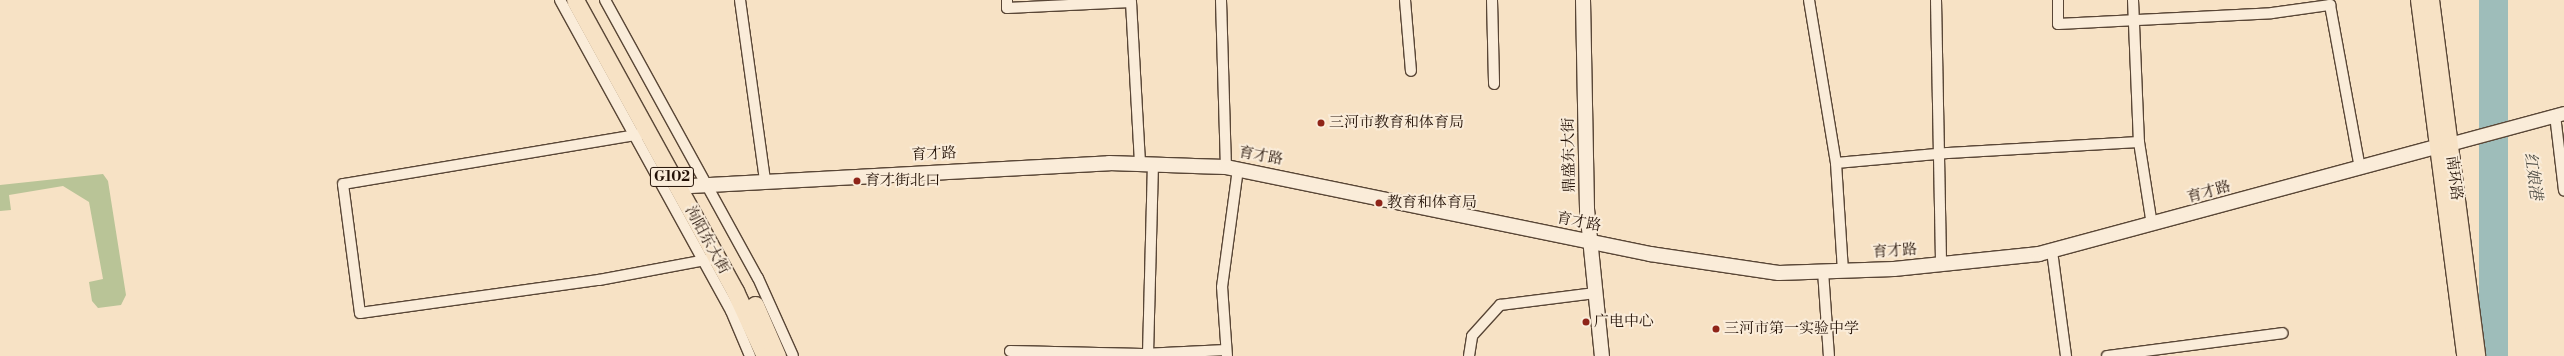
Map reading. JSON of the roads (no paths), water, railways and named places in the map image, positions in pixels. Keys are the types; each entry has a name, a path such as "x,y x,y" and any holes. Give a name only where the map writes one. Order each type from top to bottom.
{"highway":[{"name":"泃阳东大街","path":"575,0 642,134 764,356"},
{"name":"泃阳东大街","path":"588,0 699,185 777,356"}],"main road":[{"name":"鼎盛东大街","path":"1583,0 1590,242 1602,356"},
{"name":"南环路","path":"2419,0 2444,145 2477,356"},
{"name":"南环路","path":"2431,0 2465,356"},
{"name":"育才路","path":"699,185 765,180 1146,163 1232,168 1590,242 1708,264 1779,273 1941,264 2052,251 2444,145"}],"street":[{"path":"560,0 642,134 343,184 360,313 599,280 710,259 750,356"},
{"path":"605,0 699,185 758,278 793,356"},
{"path":"740,0 765,180"},
{"path":"1007,0 1007,8 1049,3 1131,2 1146,163 1145,355"},
{"path":"1010,351 1145,355 1226,353 1222,287 1232,168 1222,0"},
{"path":"1405,0 1411,71"},
{"path":"1492,0 1494,84"},
{"path":"1809,0 1836,163 1843,270"},
{"path":"1936,0 1941,264"},
{"path":"2058,0 2058,24 2272,13 2330,5 2360,168"},
{"path":"2133,0 2139,142 2152,225"},
{"path":"2444,145 2560,114 2564,190"},
{"path":"1836,163 1939,154 2139,142"},
{"path":"2052,251 2066,356"},
{"path":"1823,271 1829,356"},
{"path":"1470,356 1472,336 1500,305 1508,301 1595,293"},
{"path":"2107,356 2283,333"}],"water":[{"path":"2479,0 2508,0 2508,356 2479,356"}],"place":[{"name":"三河市教育和体育局","path":"1321,123"},
{"name":"育才街北口","path":"857,181"},
{"name":"教育和体育局","path":"1379,203"},
{"name":"广电中心","path":"1586,322"},
{"name":"三河市第一实验中学","path":"1716,329"}],"water label":[{"name":"红娘港","path":"2533,176"}]}
